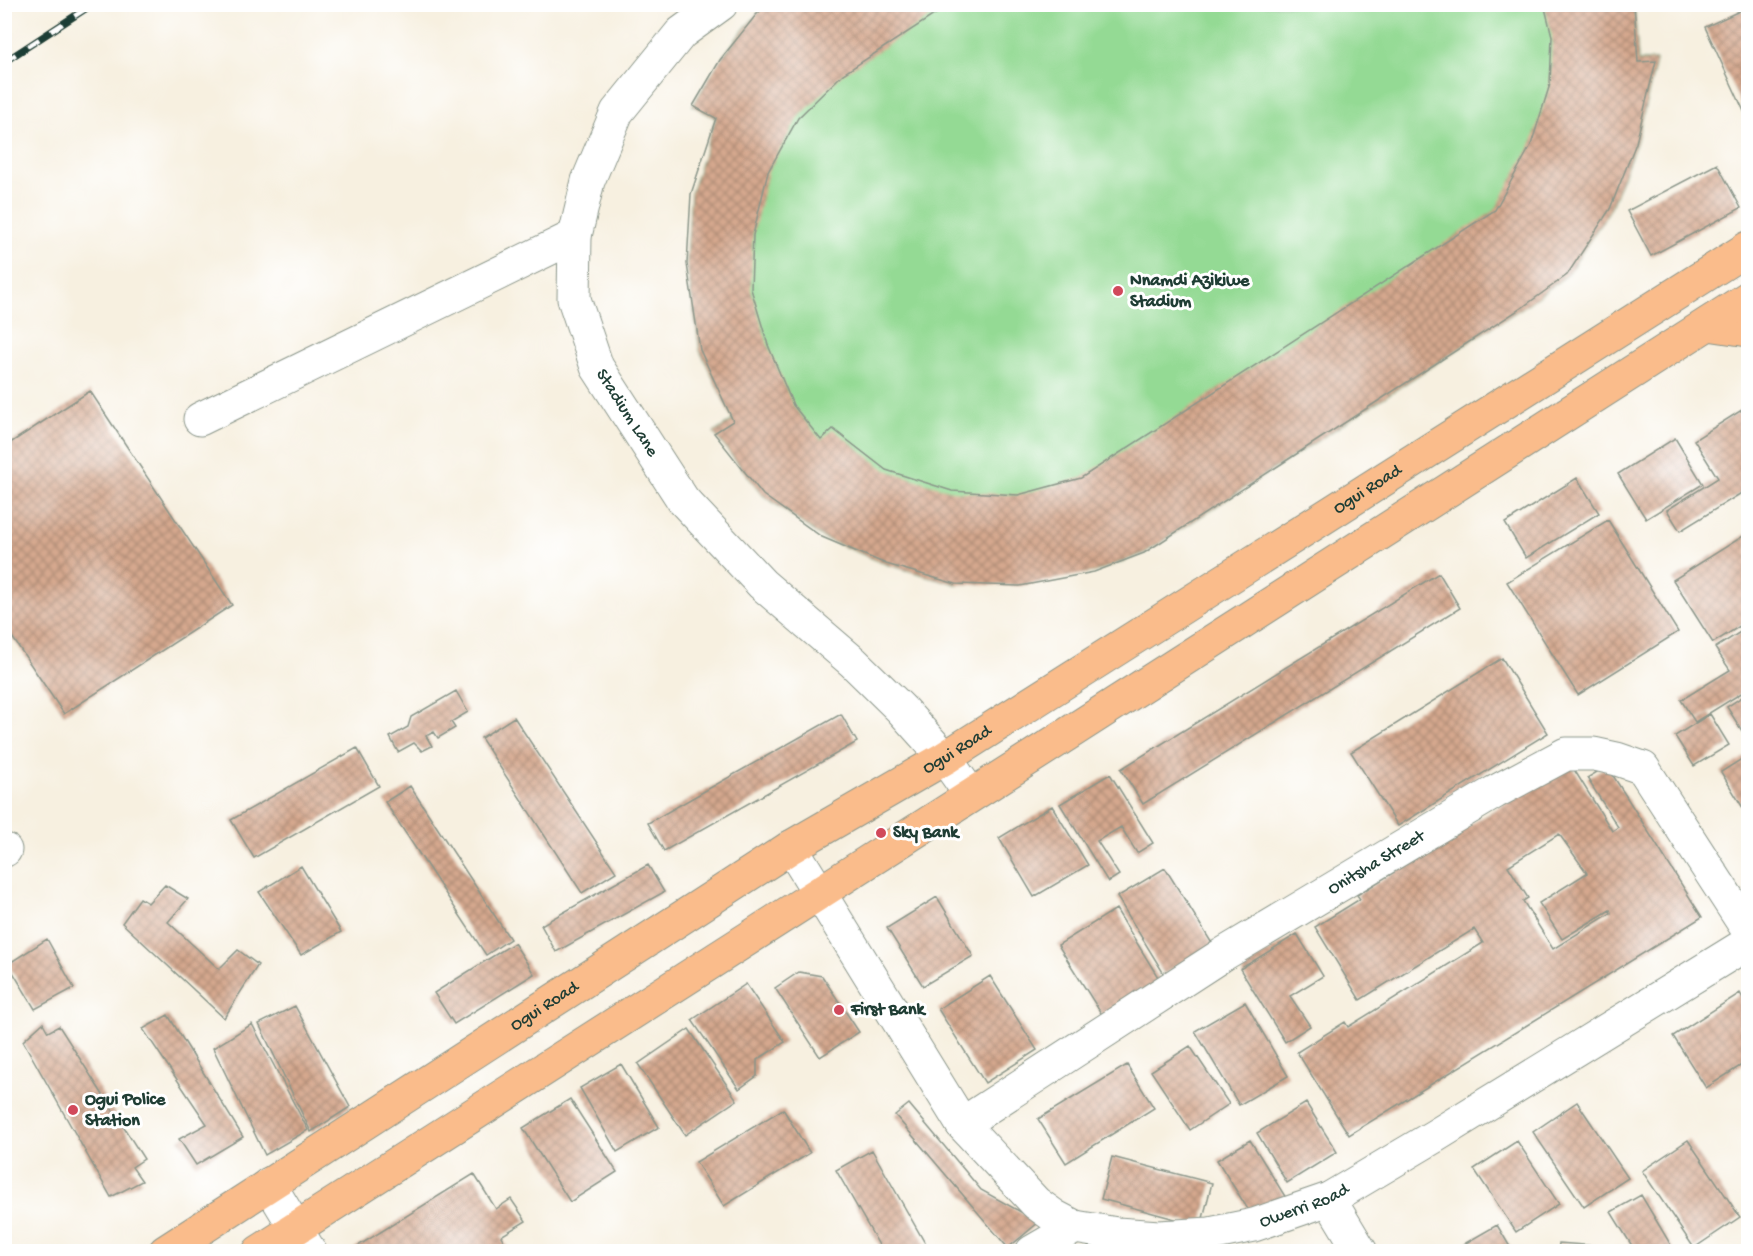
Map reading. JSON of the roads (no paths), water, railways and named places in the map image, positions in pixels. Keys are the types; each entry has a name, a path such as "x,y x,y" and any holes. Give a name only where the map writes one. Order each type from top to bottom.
{"main road":[{"name":"Ogui Road","path":"165,1251 791,847 945,758 1746,255"},
{"path":"259,1251 302,1240 818,893 1749,298"},
{"path":"1708,324 1749,330"}],"street":[{"name":"Stadium Lane","path":"721,4 681,33 617,112 588,181 575,236 574,299 597,367 683,500 762,584 853,662 901,709 945,758 971,795"},
{"path":"200,419 575,236"},
{"name":"Onitsha Street","path":"962,1124 1222,955 1495,792 1566,754 1594,754 1643,768 1749,930"},
{"name":"Owerri Road","path":"791,847 962,1124 1036,1203 1054,1216 1075,1227 1117,1234 1159,1237 1210,1234 1254,1225 1329,1199 1749,943"},
{"path":"269,1184 302,1240"},
{"path":"1329,1199 1361,1251"},
{"path":"1032,1251 1075,1227"}],"railway":[{"path":"4,62 93,4"}],"place":[{"name":"Nnamdi Azikiwe Stadium","path":"1118,291"},
{"name":"Sky Bank","path":"881,833"},
{"name":"First Bank","path":"839,1010"},
{"name":"Ogui Police Station","path":"73,1110"}]}
